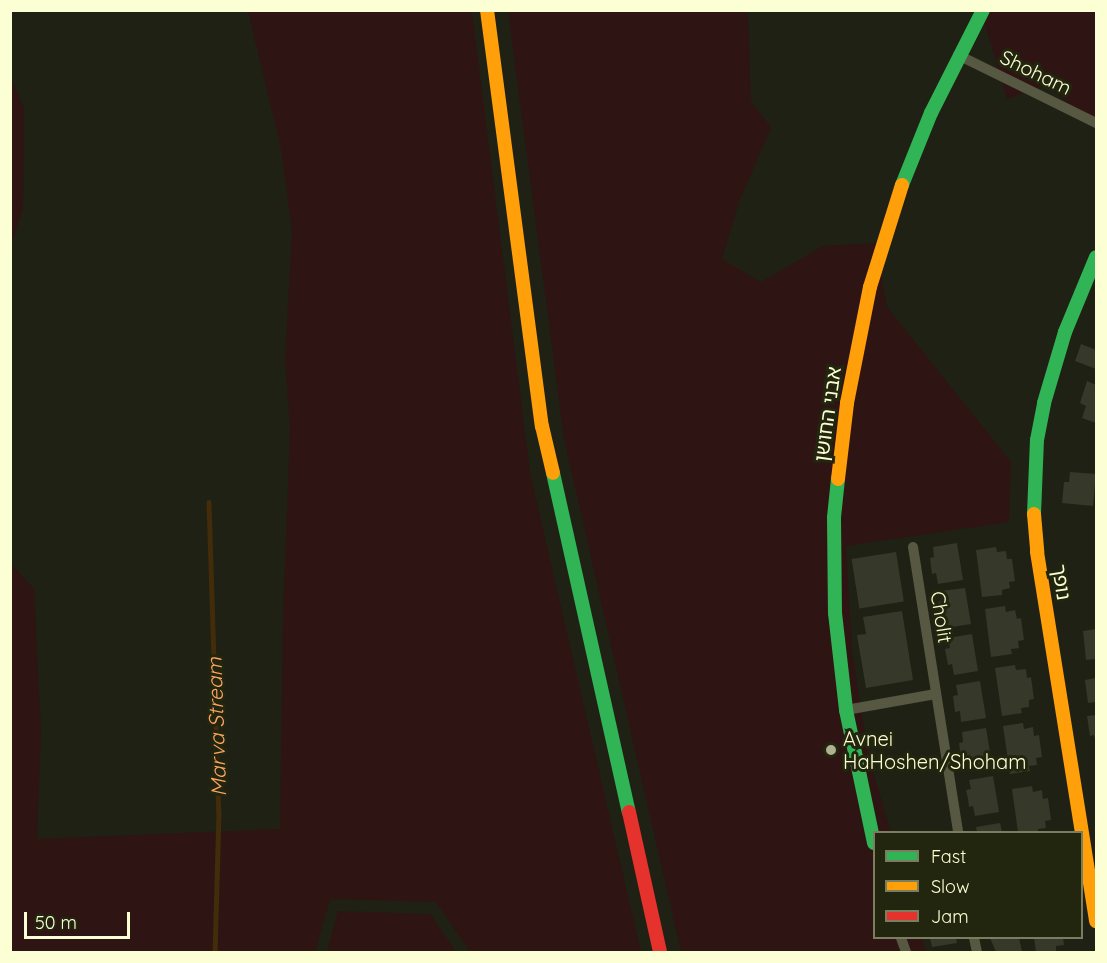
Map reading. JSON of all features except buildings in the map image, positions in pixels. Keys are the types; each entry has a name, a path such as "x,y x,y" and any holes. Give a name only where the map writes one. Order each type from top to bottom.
{"street":[{"path":"487,10 542,426 660,952"},
{"name":"אבני החושן","path":"873,838 846,710 836,624 833,549 847,403 868,298 887,229 923,132 958,55 983,10"},
{"name":"Shoham","path":"958,55 1096,123"},
{"name":"נופך","path":"1082,831 1037,552 1033,497 1036,450 1044,403 1065,332 1096,257"},
{"name":"Cholit","path":"913,547 958,831"},
{"path":"846,710 936,694"},
{"name":"נופך","path":"1083,840 1096,921"}],"shaded area":[{"path":"248,11 472,11 530,473 641,952 470,952 436,902 330,899 315,952 11,952 11,564 34,589 41,732 37,839 280,829 283,615 290,429 285,359 292,232 281,149"},
{"path":"508,11 748,11 751,101 771,128 740,199 722,259 761,282 823,246 876,243 887,307 1011,462 1009,522 846,546 852,652 869,758 891,831 873,831 873,939 922,939 926,952 681,952 564,439"},
{"path":"981,11 1096,11 1096,128 1047,85 1007,99"},
{"path":"11,78 24,108 23,208 11,246"},
{"path":"338,911 430,914 456,952 327,952"}],"waterway":[{"name":"Marva Stream","path":"209,502 219,812 215,952"}],"traffic: fast":[{"path":"902,185 931,113 983,10"},
{"path":"1034,514 1037,440 1044,403 1065,332 1096,257"},
{"path":"553,473 629,812"},
{"path":"838,479 834,518 835,613 846,710 873,838"}],"traffic: slow":[{"path":"487,10 542,426 553,473"},
{"path":"838,479 847,403 870,287 902,185"},
{"path":"1034,514 1037,552 1082,831"},
{"path":"1083,840 1096,921"}],"traffic: jam":[{"path":"629,812 660,952"}],"place":[{"name":"Avnei HaHoshen/Shoham","path":"831,750"}]}
